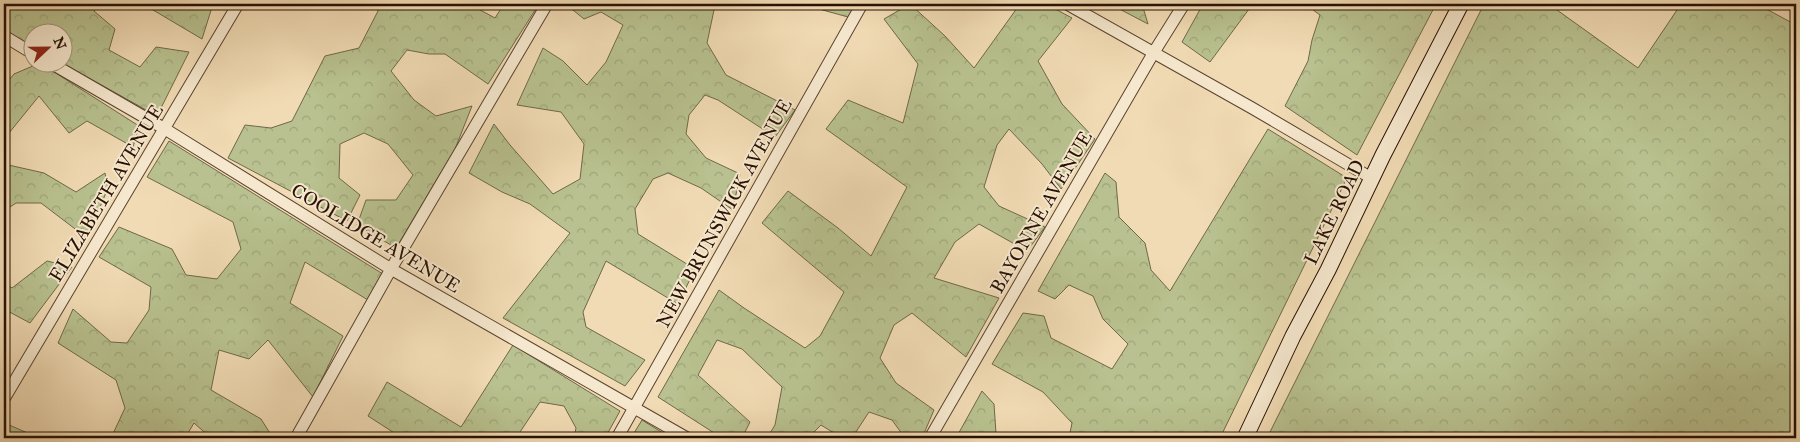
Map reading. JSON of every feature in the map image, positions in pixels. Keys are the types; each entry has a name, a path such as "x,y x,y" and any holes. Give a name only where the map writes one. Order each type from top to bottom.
{"street":[{"name":"ELIZABETH AVENUE","path":"4,399 238,4"},
{"path":"296,438 391,270 547,4"},
{"name":"NEW BRUNSWICK AVENUE","path":"616,438 862,4"},
{"path":"1067,4 1154,52 1373,179"},
{"name":"BAYONNE AVENUE","path":"930,438 1154,52 1184,4"},
{"name":"LAKE ROAD","path":"1245,438 1293,336 1373,179 1383,155 1461,4"},
{"path":"1792,4 1796,6"},
{"path":"4,36 22,47"},
{"name":"COOLIDGE AVENUE","path":"67,72 165,129 391,270 687,438"}],"green space":[{"path":"4,4 99,4 94,11 115,29 109,50 140,67 156,47 189,52 157,116 72,69 72,22 22,22 22,40 4,30"},
{"path":"143,4 213,4 202,39"},
{"path":"375,4 469,4 495,18 504,4 539,4 488,84 445,54 429,54 407,50 391,71 414,100 436,116 472,106 455,149 396,248 357,225 366,200 396,200 413,175 388,144 364,133 340,144 339,178 360,195 347,221 228,158 245,125 271,128 292,121 325,56 359,48 378,11"},
{"path":"569,4 719,4 714,10 707,43 726,75 795,110 775,137 718,100 705,95 689,115 686,134 706,158 740,174 733,210 701,188 668,173 653,179 635,209 638,234 695,269 678,304 606,261 583,312 586,327 645,360 625,386 503,318 570,233 530,204 502,192 469,173 494,124 553,194 580,179 584,144 561,112 517,105 543,48 563,61 587,85 606,62 623,25 601,12 584,19 568,6"},
{"path":"801,4 856,4 848,17"},
{"path":"910,4 945,36 974,68 1020,4 1046,4 1072,18 1038,61 1062,104 1095,139 1061,189 1042,164 1009,129 997,145 984,187 999,206 1045,227 1027,251 979,224 955,242 934,278 999,298 966,357 912,313 894,325 880,358 896,383 934,410 922,438 905,438 892,420 869,412 852,438 842,438 821,425 808,438 767,438 775,425 782,387 742,349 717,340 698,375 750,422 742,438 722,438 658,397 719,290 805,348 820,336 844,292 762,223 788,191 838,228 871,256 907,187 826,129 848,100 903,123 918,64 884,19"},
{"path":"1110,4 1142,4 1148,24"},
{"path":"1203,4 1256,4 1252,5 1210,62 1182,42"},
{"path":"1305,4 1436,4 1357,155 1285,106 1308,61 1320,15"},
{"path":"1484,4 1560,4 1557,10 1638,68 1681,4 1757,4 1796,25 1796,438 1267,438"},
{"path":"22,71 54,72 139,126 133,147 87,121 69,133 39,96 9,133 4,151 4,86 14,74"},
{"path":"1268,129 1347,178 1220,438 1069,438 1072,423 1043,392 992,364 1023,313 1044,316 1051,338 1112,369 1128,344 1103,319 1093,296 1069,285 1055,299 1038,291 1105,173 1116,182 1119,217 1145,243 1151,270 1170,291"},
{"path":"169,141 383,274 368,300 305,262 290,303 343,336 313,397 268,340 249,359 219,350 211,390 261,419 273,438 211,438 194,423 185,438 111,438 125,408 116,380 58,343 73,309 111,342 127,343 149,310 151,287 99,257 119,227 172,249 186,275 217,279 241,249 233,222 147,177"},
{"path":"4,164 44,173 76,192 105,173 108,188 87,238 41,203 16,203 4,211"},
{"path":"47,261 72,267 30,323 4,309 4,282 12,288"},
{"path":"513,345 620,411 605,438 574,438 576,428 564,406 540,402 516,438 402,438 368,416 387,382 461,427"},
{"path":"982,391 994,404 996,433 1016,438 956,438"},
{"path":"642,420 671,438 631,438"},
{"path":"7,424 39,438 4,438 4,430"}]}
